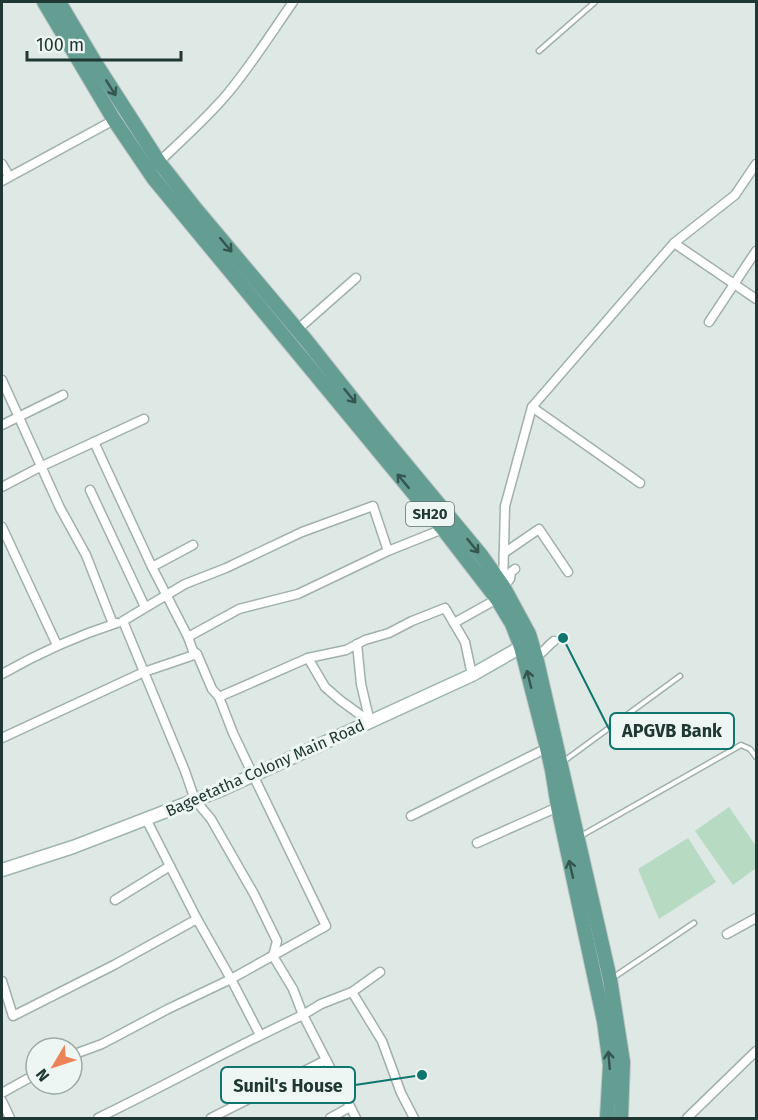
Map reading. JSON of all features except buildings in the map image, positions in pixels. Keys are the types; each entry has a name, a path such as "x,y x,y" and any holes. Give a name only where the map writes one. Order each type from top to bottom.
{"main road":[{"name":"SH20","path":"44,2 114,120 154,178 443,529 500,593 529,634 610,979 624,1062 621,1119"},
{"name":"SH20","path":"59,2 159,162 481,555 500,593 521,647 547,748 604,1021 610,1065 607,1119"}],"street":[{"path":"159,162 228,93 293,2"},
{"path":"2,164 5,178 114,120"},
{"path":"500,593 506,506 532,407 674,243 735,195 756,164"},
{"path":"674,243 756,299"},
{"path":"709,322 756,251"},
{"path":"297,330 356,278"},
{"path":"2,380 40,467 86,555 113,624"},
{"path":"2,424 63,395"},
{"path":"532,407 640,483"},
{"path":"2,488 40,467 144,419"},
{"path":"84,1051 102,1044 231,979 326,926 233,733 219,697 212,689 197,654 193,651 188,636 152,567 94,442"},
{"path":"90,490 146,607"},
{"path":"2,674 57,645 123,621 185,584 226,568 302,532 373,506 388,551"},
{"path":"2,528 57,645"},
{"path":"188,636 239,609 298,594 388,551 443,529"},
{"path":"504,553 539,529 568,572"},
{"path":"152,567 193,545"},
{"path":"454,623 500,593 510,579 511,572 515,569"},
{"path":"219,697 308,658 346,650 445,608 465,642 472,675"},
{"path":"123,621 195,800 211,819 254,894 277,941 273,956 293,989 303,1015 356,1119"},
{"path":"536,656 542,654 554,641"},
{"path":"357,644 361,684 370,722"},
{"name":"Bageetatha Colony Main Road","path":"2,870 73,847 195,800 472,675 521,647"},
{"path":"2,738 144,672 197,654"},
{"path":"308,658 325,687 370,722"},
{"path":"411,816 547,748"},
{"path":"477,843 558,807"},
{"path":"146,819 260,1035"},
{"path":"115,900 170,866"},
{"path":"727,934 756,918"},
{"path":"2,981 6,1009 13,1016 114,965 197,919"},
{"path":"98,1119 321,1004 352,992 380,972"},
{"path":"352,992 382,1041 401,1093 414,1119"},
{"path":"687,1118 756,1051"},
{"path":"211,1119 326,1060"},
{"path":"2,1094 24,1081"},
{"path":"2,1101 10,1119"},
{"path":"330,1119 350,1107"}],"lane":[{"path":"539,51 595,2"},
{"path":"561,764 680,676"},
{"path":"578,838 741,745 750,749 756,757"},
{"path":"610,979 694,923"}],"green space":[{"path":"729,807 756,846 756,868 733,885 695,831"},
{"path":"688,838 716,882 659,919 638,869"}],"place":[{"name":"APGVB Bank","path":"563,638"},
{"name":"Sunil's House","path":"422,1075"}]}
